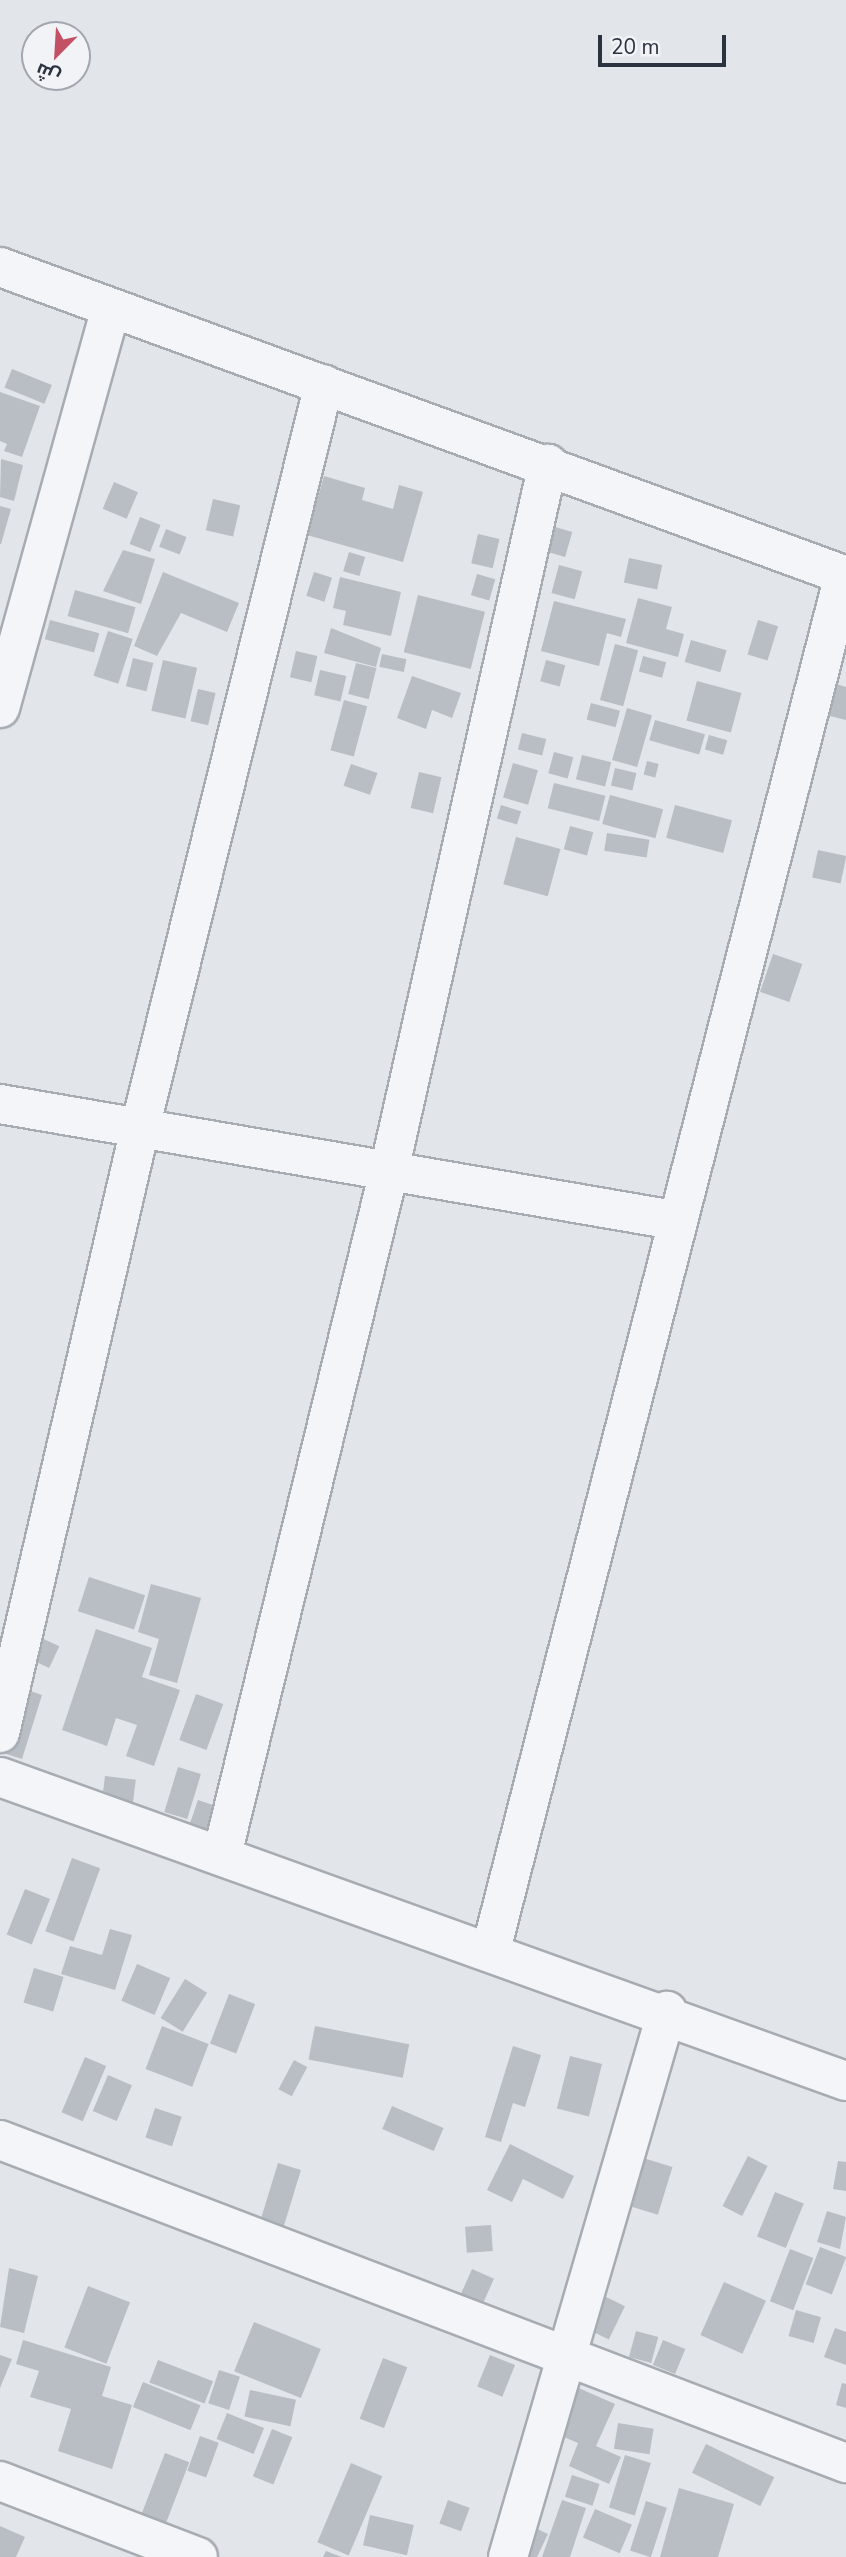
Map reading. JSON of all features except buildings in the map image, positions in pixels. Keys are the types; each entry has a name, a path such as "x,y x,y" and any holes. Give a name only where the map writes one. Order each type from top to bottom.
{"street":[{"path":"0,267 548,464 697,526 845,573 674,1220 491,1950"},
{"path":"0,708 111,308"},
{"path":"0,1733 140,1128 324,384"},
{"path":"222,1855 389,1171 548,464"},
{"path":"0,1104 674,1220"},
{"path":"0,1777 667,2011 846,2081"},
{"path":"508,2557 570,2357 667,2011"},
{"path":"0,2140 846,2463"},
{"path":"0,2481 198,2557"}]}
